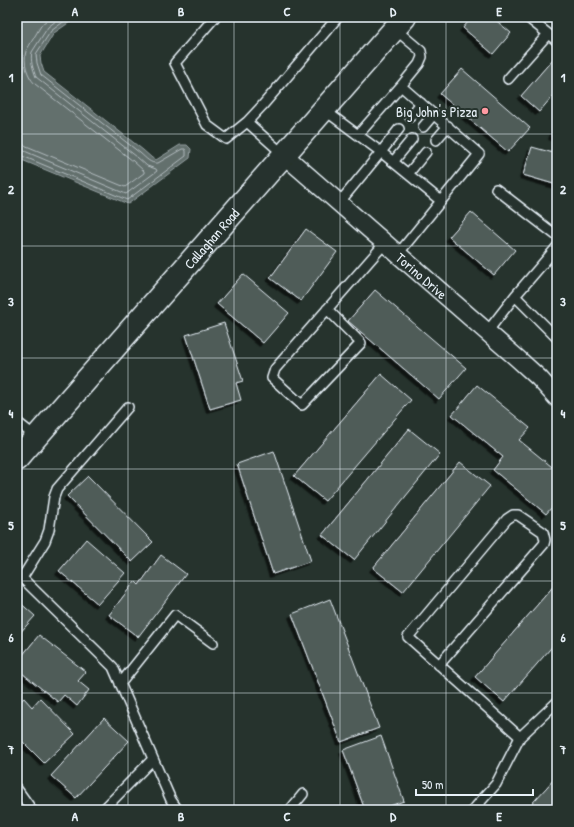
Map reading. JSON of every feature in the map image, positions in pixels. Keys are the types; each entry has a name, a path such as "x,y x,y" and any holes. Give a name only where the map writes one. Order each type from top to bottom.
{"main road":[{"name":"Callaghan Road","path":"18,456 400,23"}],"street":[{"name":"Torino Drive","path":"284,155 517,358 539,378 557,398"}],"lane":[{"path":"215,17 176,63 207,124 226,139 247,122 262,106 338,17"},
{"path":"527,17 557,41"},
{"path":"358,135 401,86 419,64 422,57 420,51 400,23"},
{"path":"508,79 548,34"},
{"path":"398,254 479,154 401,86"},
{"path":"410,117 421,103"},
{"path":"323,110 358,135 441,201"},
{"path":"423,127 434,114"},
{"path":"247,122 284,155"},
{"path":"436,140 448,126"},
{"path":"338,203 399,129"},
{"path":"393,162 412,139"},
{"path":"408,174 426,152"},
{"path":"496,189 557,236"},
{"path":"327,309 361,343 302,405 272,378 275,369 327,309 385,243"},
{"path":"487,332 515,296 557,247"},
{"path":"515,296 557,338"},
{"path":"128,407 57,489 45,541 20,575 113,667 171,800 178,810"},
{"path":"17,422 36,437"},
{"path":"439,664 544,544 545,540 543,532 518,515 513,515 507,519 408,637 520,737"},
{"path":"120,684 175,615 213,643"},
{"path":"473,810 496,784 520,737 557,702"},
{"path":"103,810 153,759"},
{"path":"17,789 32,810"},
{"path":"290,810 303,794"}],"water":[{"path":"17,17 77,17 54,33 40,56 44,72 152,158 156,160 180,145 187,145 191,149 190,158 128,204 17,158"}],"building":[{"path":"472,17 492,17 511,33 493,54 463,28"},
{"path":"553,59 557,63 557,91 539,112 521,96"},
{"name":"Big John's Pizza","path":"462,69 530,128 508,152 440,94"},
{"path":"557,122 557,138 552,136"},
{"path":"532,147 557,154 557,185 523,175"},
{"path":"471,212 515,250 494,275 449,237"},
{"path":"306,229 337,252 301,301 270,278"},
{"path":"243,274 289,313 263,343 217,304"},
{"path":"375,290 466,368 439,399 348,321"},
{"path":"224,323 243,381 236,383 241,400 210,409 186,335"},
{"path":"381,374 411,400 325,501 294,476"},
{"path":"477,385 530,428 519,440 557,471 557,501 546,514 493,470 503,457 452,415"},
{"path":"409,429 440,454 354,560 322,535"},
{"path":"274,451 311,561 273,574 237,464"},
{"path":"460,462 490,486 403,592 373,568"},
{"path":"88,476 153,542 132,562 67,496"},
{"path":"86,539 125,573 98,604 59,571"},
{"path":"161,555 186,574 138,637 109,615 135,581 139,585"},
{"path":"557,582 557,641 504,702 475,677"},
{"path":"330,599 379,728 341,742 292,614"},
{"path":"17,600 35,616 17,636"},
{"path":"39,635 86,672 78,681 89,690 77,706 64,695 58,702 17,669 17,662"},
{"path":"24,698 32,707 40,698 75,734 44,763 17,736 17,719 21,715 17,710 17,704"},
{"path":"104,718 129,741 76,798 51,776"},
{"path":"381,736 404,801 378,810 365,810 343,750"},
{"path":"557,776 557,810 526,810"}],"place":[{"name":"Big John's Pizza","path":"485,111"}]}
